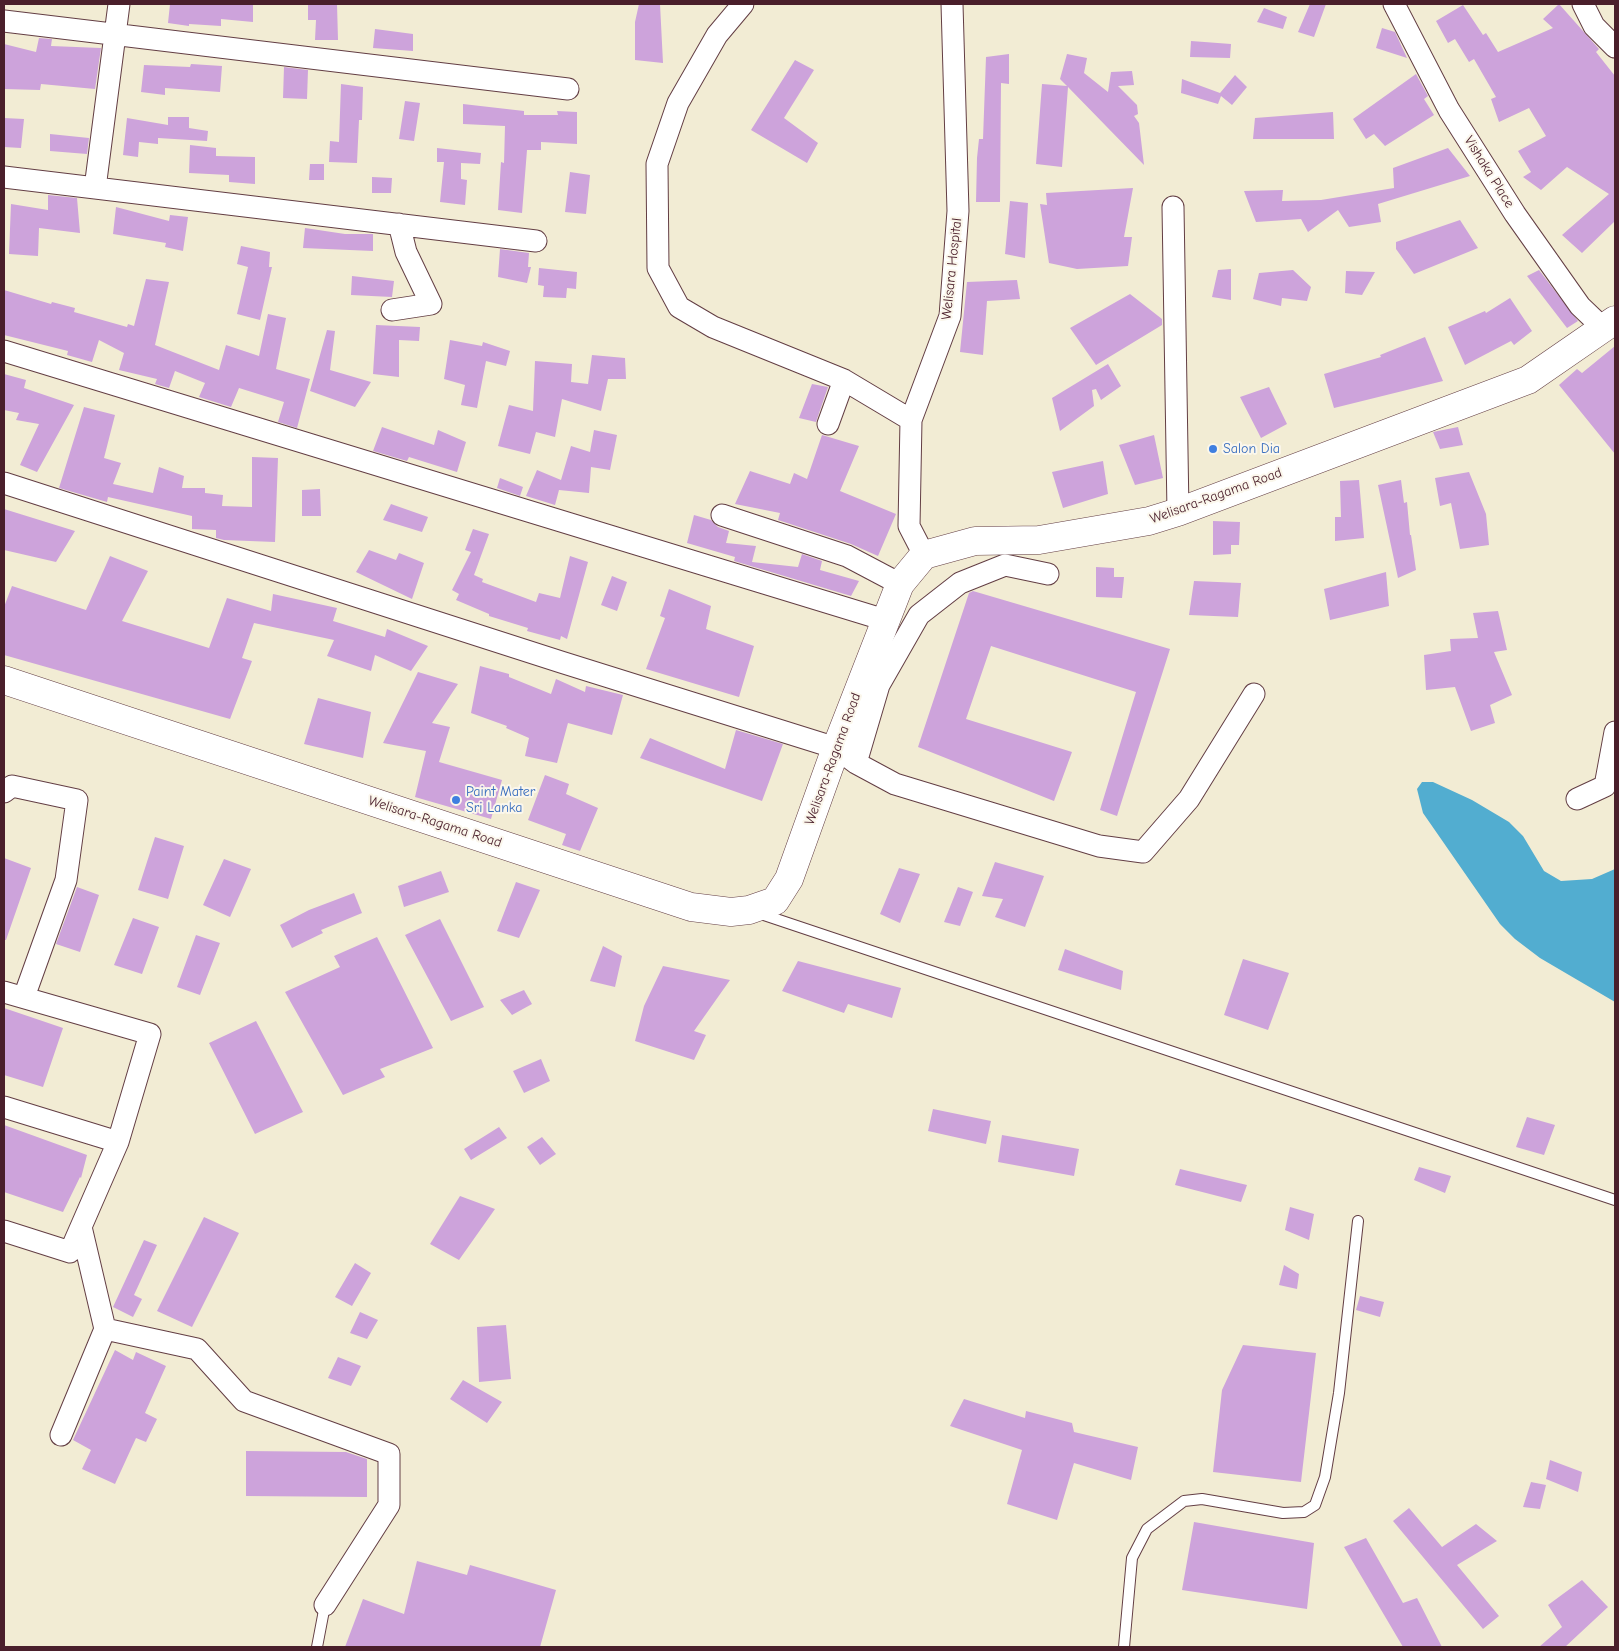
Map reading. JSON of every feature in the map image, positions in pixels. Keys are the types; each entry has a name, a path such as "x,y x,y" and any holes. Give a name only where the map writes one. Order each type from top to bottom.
{"main road":[{"name":"Welisara-Ragama Road","path":"4,680 692,907 731,912 749,910 775,901 786,884 846,755 885,620 900,584 924,555 975,540 1039,540 1140,523 1178,512 1528,380 1609,324"}],"street":[{"path":"95,188 117,34 119,4"},
{"path":"742,4 717,35 678,103 657,164 658,268 679,307 713,327 844,380 911,420"},
{"name":"Welisara Hospital","path":"924,555 909,526 911,420 950,316 958,211 952,4"},
{"name":"Vishaka Place","path":"1394,4 1449,110 1515,214 1580,306 1609,324"},
{"path":"1583,4 1594,26 1615,47"},
{"path":"4,21 568,89"},
{"path":"4,177 536,241"},
{"path":"1173,207 1178,512"},
{"path":"392,310 431,304 406,252 399,224"},
{"path":"4,351 885,620"},
{"path":"828,424 844,380"},
{"path":"4,483 846,755 895,784 1099,846 1143,852 1190,799 1254,694"},
{"path":"722,515 847,556 900,584"},
{"path":"846,755 879,685 919,615 960,583 1004,565 1048,574"},
{"path":"1577,799 1605,786 1615,732"},
{"path":"4,792 12,786 77,800 66,880 24,997"},
{"path":"4,992 150,1034 118,1142 70,1252 4,1231"},
{"path":"4,1107 118,1142"},
{"path":"61,1435 105,1330 81,1227"},
{"path":"105,1330 197,1349 244,1401 389,1454 389,1505 326,1605"}],"lane":[{"path":"749,910 1615,1200"},
{"path":"1124,1647 1132,1558 1147,1529 1184,1501 1202,1499 1283,1512 1304,1512 1315,1505 1325,1477 1339,1393 1358,1221"},
{"path":"317,1647 326,1605"}],"water":[{"path":"1422,782 1433,782 1472,800 1509,822 1523,836 1544,871 1561,881 1592,879 1615,869 1615,1002 1540,958 1515,939 1500,924 1423,813 1417,789"}],"building":[{"path":"170,4 253,4 253,22 221,19 221,26 189,24 189,26 168,23"},
{"path":"308,4 337,4 338,40 315,40 316,20 308,20"},
{"path":"639,4 660,4 663,63 635,60 635,22"},
{"path":"1310,4 1326,4 1314,37 1298,32"},
{"path":"1559,4 1599,49 1596,52 1615,76 1615,221 1582,253 1562,235 1609,194 1567,167 1541,190 1523,177 1531,172 1518,151 1546,136 1529,108 1499,122 1491,99 1496,97 1474,59 1469,62 1455,39 1448,43 1436,21 1463,5 1483,35 1486,33 1498,52 1553,28 1543,19"},
{"path":"1264,8 1287,17 1283,29 1257,22"},
{"path":"1382,28 1395,32 1407,58 1376,48"},
{"path":"375,29 413,34 413,51 373,48"},
{"path":"39,38 52,39 51,46 101,48 95,89 41,84 40,90 4,89 4,44 36,52"},
{"path":"1191,41 1231,44 1230,58 1190,57"},
{"path":"1009,54 1009,84 1001,83 1000,202 976,202 979,139 983,139 986,57"},
{"path":"1067,54 1087,58 1084,73 1108,92 1111,72 1132,71 1134,85 1118,86 1137,105 1138,114 1134,116 1139,123 1144,165 1068,87 1062,167 1036,164 1042,84 1067,86 1060,79"},
{"path":"795,60 814,70 784,118 818,143 807,163 751,130"},
{"path":"191,64 222,66 220,92 165,88 165,95 141,92 144,65 190,67"},
{"path":"284,67 308,70 307,99 283,98"},
{"path":"1416,74 1428,96 1424,99 1434,115 1385,146 1374,134 1366,139 1353,119"},
{"path":"1235,75 1247,87 1232,105 1221,96 1218,104 1181,93 1182,79 1220,93"},
{"path":"341,84 363,87 362,120 359,120 357,163 329,162 330,141 339,142"},
{"path":"405,101 420,103 414,141 399,139"},
{"path":"463,104 524,111 524,115 558,115 557,111 577,112 577,144 541,142 541,150 527,150 522,213 498,210 501,162 504,163 505,126 463,124"},
{"path":"1333,112 1334,139 1253,139 1255,118"},
{"path":"168,117 189,117 189,128 208,131 207,141 158,138 158,144 139,142 138,157 123,155 127,118 168,125"},
{"path":"4,118 24,119 21,148 4,147"},
{"path":"50,134 89,138 87,154 50,151"},
{"path":"190,145 216,148 216,156 255,157 255,184 229,182 229,175 189,173"},
{"path":"437,148 481,153 480,164 461,163 461,179 467,180 465,205 440,202 444,162 437,162"},
{"path":"1448,148 1470,176 1378,204 1381,222 1349,227 1338,210 1308,232 1301,219 1256,222 1244,191 1283,190 1282,201 1321,200 1394,188 1393,168"},
{"path":"310,164 324,164 324,180 309,180"},
{"path":"570,172 590,175 586,214 565,212"},
{"path":"372,177 392,178 391,193 372,193"},
{"path":"1133,188 1124,237 1132,237 1128,266 1077,269 1049,263 1040,204 1047,205 1046,193"},
{"path":"48,195 77,198 80,233 39,228 38,256 9,254 11,204 48,210"},
{"path":"1010,201 1028,203 1025,258 1005,254"},
{"path":"116,207 169,221 170,215 188,217 183,251 165,247 166,243 113,234"},
{"path":"1460,220 1478,248 1414,274 1396,249 1396,242"},
{"path":"305,228 345,234 373,234 373,251 303,248"},
{"path":"241,246 270,252 269,267 272,267 260,320 237,314 248,267 237,264"},
{"path":"500,249 529,253 528,267 531,267 527,283 498,277"},
{"path":"539,268 577,272 576,289 567,288 566,298 543,297 544,286 538,285"},
{"path":"1231,269 1231,300 1212,297 1218,270"},
{"path":"1293,270 1311,287 1307,301 1282,298 1281,306 1253,299 1259,273"},
{"path":"1539,270 1578,321 1567,328 1527,276"},
{"path":"1346,271 1375,272 1362,295 1345,293"},
{"path":"352,276 394,281 392,297 351,295"},
{"path":"146,279 169,282 155,345 219,370 226,345 259,356 268,314 286,318 276,369 310,379 297,428 278,422 284,402 239,388 231,407 199,397 205,383 175,371 169,388 155,384 157,379 119,370 124,353 99,340 92,362 67,355 68,351 4,335 4,290 51,304 52,302 75,308 74,312 127,327 128,324 134,326"},
{"path":"1017,280 1020,299 987,301 983,355 960,352 967,282"},
{"path":"1130,294 1162,319 1162,325 1096,365 1070,328"},
{"path":"1510,298 1532,331 1514,345 1511,341 1465,365 1448,327 1485,311 1486,313"},
{"path":"376,325 420,327 419,341 399,340 399,377 373,374"},
{"path":"327,330 335,331 330,370 371,382 355,407 310,391"},
{"path":"1425,337 1443,381 1334,408 1324,374 1381,357 1380,355"},
{"path":"450,340 482,346 483,342 510,351 506,366 486,361 477,408 461,405 465,385 444,379"},
{"path":"1615,346 1615,454 1559,385 1577,369 1582,373"},
{"path":"592,355 625,358 626,379 608,379 601,411 562,399 555,437 536,432 530,454 498,446 509,405 533,411 535,361 572,364 571,382 588,384"},
{"path":"1108,364 1121,386 1101,400 1096,389 1092,390 1094,406 1060,431 1052,398"},
{"path":"4,374 26,380 24,388 74,405 37,472 20,465 39,424 16,420 19,413 4,410"},
{"path":"812,384 828,387 816,422 799,418"},
{"path":"1269,387 1287,424 1261,438 1240,397"},
{"path":"84,407 115,415 104,458 121,463 113,484 153,493 159,467 184,476 182,488 205,488 205,493 223,495 222,506 252,507 252,457 278,458 275,542 216,538 216,530 192,529 192,516 108,497 107,502 59,488"},
{"path":"382,427 434,445 438,430 466,442 457,472 409,457 407,461 373,451"},
{"path":"1458,427 1463,445 1440,449 1433,432"},
{"path":"594,430 617,435 610,470 591,467 589,493 559,490 555,505 526,496 537,470 561,480 571,446 590,452"},
{"path":"822,435 859,446 840,491 896,514 878,556 851,544 778,520 780,513 735,504 750,471 790,484 794,473 807,479"},
{"path":"1154,435 1163,478 1135,485 1119,445"},
{"path":"1103,461 1108,494 1063,508 1052,472"},
{"path":"1469,472 1486,514 1489,545 1460,549 1451,503 1440,506 1435,478"},
{"path":"500,478 523,487 520,496 497,488"},
{"path":"1359,480 1364,538 1335,541 1335,517 1341,517 1340,481"},
{"path":"1401,480 1404,503 1407,502 1416,570 1398,578 1378,485"},
{"path":"320,489 321,516 302,516 302,490"},
{"path":"391,504 428,517 422,532 383,520"},
{"path":"4,509 75,531 56,562 4,550"},
{"path":"694,515 711,520 718,527 729,531 726,543 756,546 752,562 798,567 802,554 822,561 820,570 859,581 851,596 734,561 735,557 687,543"},
{"path":"1213,521 1240,522 1239,545 1231,545 1231,554 1213,555"},
{"path":"473,529 489,534 474,575 483,579 482,582 536,602 539,593 560,598 570,556 588,562 567,639 561,636 560,640 527,631 528,628 489,616 489,614 456,600 459,594 452,590 471,552 465,550"},
{"path":"369,550 396,560 399,553 424,563 412,599 356,572"},
{"path":"110,556 148,571 122,621 209,648 227,598 271,611 273,594 337,608 333,621 385,637 387,629 428,646 411,671 375,655 371,671 327,656 334,640 254,623 242,658 252,661 230,719 4,655 4,607 12,586 86,610"},
{"path":"1096,567 1114,568 1114,577 1124,577 1122,598 1096,597"},
{"path":"1386,572 1389,606 1330,620 1324,589"},
{"path":"612,576 627,582 617,611 601,605"},
{"path":"1194,581 1241,583 1238,617 1189,615"},
{"path":"669,589 711,606 706,629 754,646 739,697 646,669 665,618 660,616"},
{"path":"973,591 1170,649 1117,816 1100,810 1136,692 991,646 966,719 1072,752 1054,801 918,747 969,593"},
{"path":"1498,611 1507,650 1494,652 1512,695 1490,705 1495,723 1471,731 1455,687 1426,690 1424,655 1451,651 1450,639 1478,638 1473,613"},
{"path":"480,666 509,674 509,677 551,694 556,679 585,692 586,686 623,695 612,735 568,723 557,763 525,756 529,738 506,728 507,726 471,713"},
{"path":"418,672 458,684 432,723 450,727 439,762 502,780 491,819 415,797 426,751 383,743"},
{"path":"318,698 371,712 363,758 304,744"},
{"path":"736,730 783,744 762,801 640,758 650,738 725,769"},
{"path":"545,775 569,784 566,794 598,808 580,851 562,845 566,834 528,820"},
{"path":"155,837 184,846 168,899 138,890"},
{"path":"4,858 31,868 6,940 4,940"},
{"path":"224,859 251,869 230,917 203,905"},
{"path":"995,862 1044,876 1025,927 995,917 1003,899 982,896"},
{"path":"899,868 920,874 900,923 880,914"},
{"path":"441,871 449,892 404,907 398,886"},
{"path":"516,882 540,890 519,938 497,931"},
{"path":"77,887 99,895 80,952 56,944"},
{"path":"958,887 973,892 960,926 944,922"},
{"path":"354,893 362,913 321,930 323,933 292,948 280,925 309,910"},
{"path":"133,918 159,927 142,974 114,965"},
{"path":"440,919 484,1007 451,1021 405,935"},
{"path":"196,935 220,943 200,995 177,987"},
{"path":"377,937 433,1048 380,1069 385,1077 343,1095 285,992 340,967 334,956"},
{"path":"603,946 622,956 615,987 590,981"},
{"path":"1065,949 1123,971 1121,990 1058,970"},
{"path":"1243,959 1289,973 1268,1030 1224,1015"},
{"path":"798,961 901,988 892,1018 848,1004 844,1013 782,991"},
{"path":"663,966 730,980 694,1031 706,1035 694,1060 635,1041 644,1006"},
{"path":"524,990 532,1004 512,1015 500,1000"},
{"path":"4,1008 63,1028 43,1087 4,1075"},
{"path":"256,1021 303,1112 255,1134 209,1043"},
{"path":"541,1059 550,1081 524,1093 513,1071"},
{"path":"933,1109 991,1121 986,1144 928,1131"},
{"path":"1527,1117 1555,1125 1544,1155 1516,1147"},
{"path":"4,1125 87,1155 81,1178 63,1212 4,1192"},
{"path":"499,1127 507,1138 471,1160 464,1149"},
{"path":"1002,1135 1079,1149 1074,1176 998,1162"},
{"path":"542,1137 556,1154 540,1165 527,1147"},
{"path":"1419,1167 1451,1176 1445,1193 1414,1180"},
{"path":"1180,1169 1247,1185 1241,1202 1175,1185"},
{"path":"460,1196 495,1209 459,1260 430,1244"},
{"path":"1290,1207 1314,1214 1309,1240 1285,1230"},
{"path":"204,1217 239,1233 192,1327 157,1311"},
{"path":"144,1240 157,1245 134,1295 142,1299 133,1317 113,1307"},
{"path":"355,1263 371,1273 352,1306 335,1297"},
{"path":"1284,1265 1299,1274 1297,1289 1279,1285"},
{"path":"1360,1296 1384,1302 1380,1317 1356,1310"},
{"path":"360,1312 378,1320 367,1339 350,1333"},
{"path":"506,1325 511,1379 479,1382 477,1327"},
{"path":"1243,1345 1316,1353 1301,1482 1213,1472 1222,1390"},
{"path":"115,1350 133,1360 136,1352 166,1366 145,1413 157,1419 146,1442 136,1438 115,1484 82,1469 91,1450 73,1440"},
{"path":"338,1357 361,1366 351,1386 328,1378"},
{"path":"463,1380 502,1402 487,1423 450,1399"},
{"path":"964,1399 1025,1418 1026,1411 1072,1423 1074,1432 1138,1447 1131,1480 1074,1463 1057,1520 1007,1504 1022,1450 950,1426"},
{"path":"246,1451 346,1452 367,1459 367,1497 246,1496"},
{"path":"1550,1460 1582,1472 1578,1492 1546,1479"},
{"path":"1531,1482 1546,1485 1540,1509 1523,1507"},
{"path":"1409,1508 1442,1547 1476,1524 1497,1541 1457,1565 1499,1616 1483,1629 1393,1521"},
{"path":"1194,1522 1314,1543 1307,1609 1182,1590"},
{"path":"1366,1538 1403,1603 1417,1598 1442,1647 1403,1647 1344,1547"},
{"path":"417,1561 467,1575 470,1565 556,1590 540,1647 345,1647 363,1599 404,1614"},
{"path":"1582,1580 1608,1607 1565,1647 1539,1647 1562,1627 1548,1605"}],"place":[{"name":"Salon Dia","path":"1213,449"},
{"name":"Paint Mater Sri Lanka","path":"456,800"}]}
